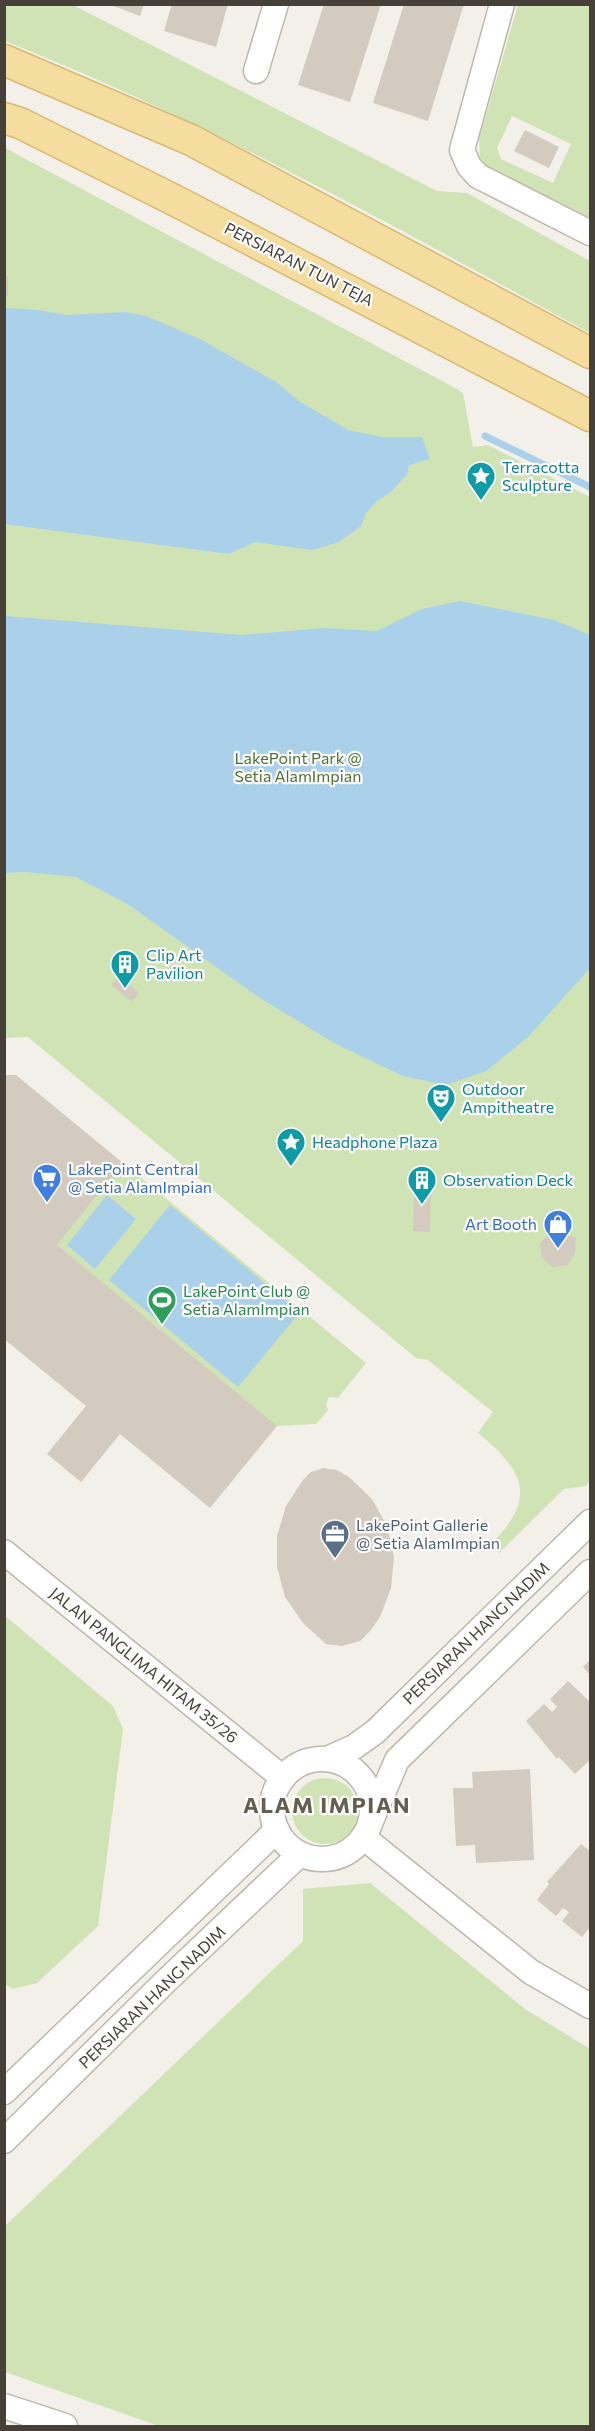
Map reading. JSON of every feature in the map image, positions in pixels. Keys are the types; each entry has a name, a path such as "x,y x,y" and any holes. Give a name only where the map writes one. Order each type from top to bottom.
{"main road":[{"path":"4,60 191,140 591,353"},
{"name":"PERSIARAN TUN TEJA","path":"4,118 20,123 172,199 591,416"}],"street":[{"path":"256,71 276,4"},
{"path":"502,4 462,150 469,166 478,176 591,233"},
{"name":"PERSIARAN HANG NADIM","path":"327,1759 354,1747 375,1731 591,1522"},
{"name":"JALAN PANGLIMA HITAM 35/26","path":"4,1552 283,1778"},
{"path":"367,1829 371,1797 366,1785 350,1767 327,1759 315,1759 302,1763 283,1778 276,1790 272,1803 273,1817 277,1830 286,1844 300,1854 328,1859 354,1848 367,1829 397,1760 591,1572"},
{"path":"367,1829 531,1972 591,2007"},
{"name":"PERSIARAN HANG NADIM","path":"4,2092 277,1830"},
{"name":"PERSIARAN HANG NADIM","path":"4,2141 166,1981 300,1854"},
{"path":"4,2406 65,2427"}],"green space":[{"path":"4,5 73,5 437,191 467,193 590,261 590,333 374,216 229,141 80,72 5,41"},
{"path":"518,5 590,5 590,224 488,168 480,157 479,139","holes":["512,116 571,144 553,183 501,159 497,148"]},
{"name":"LakePoint Park @ Setia AlamImpian","path":"5,148 457,389 463,393 473,447 488,445 590,497 590,1480 586,1486 564,1489 499,1553 490,1545 515,1514 520,1500 520,1486 507,1460 478,1433 493,1412 428,1360 416,1358 28,1037 5,1038"},
{"name":"LakePoint Club @ Setia AlamImpian","path":"123,1163 366,1363 338,1398 329,1397 326,1405 328,1410 316,1424 276,1426 4,1310"},
{"path":"4,1615 113,1706 123,1729 98,1926 37,1983 13,1989 4,1984"},
{"path":"325,1778 337,1781 348,1788 355,1799 358,1811 355,1823 348,1834 337,1841 325,1844 313,1841 302,1834 295,1823 292,1811 295,1799 302,1788 313,1781"},
{"path":"370,1883 525,2009 590,2049 590,2426 159,2426 5,2372 5,2226 303,1941 303,1889"}],"water":[{"path":"5,308 67,315 125,312 146,316 200,339 276,382 299,401 348,430 382,437 422,437 430,459 409,465 407,474 392,491 377,501 366,513 361,526 339,542 312,550 255,542 229,554 5,524"},
{"path":"460,601 554,620 590,635 590,968 528,1037 486,1071 446,1085 403,1076 336,1044 260,998 129,905 76,877 26,872 5,873 5,616 242,635 325,628 377,631 422,609"},
{"path":"107,1195 136,1219 95,1269 67,1245"},
{"path":"170,1205 300,1312 238,1387 109,1280"}],"building":[{"path":"108,4 144,4 140,16"},
{"path":"172,4 228,4 216,47 164,31"},
{"path":"324,4 381,4 350,102 298,85"},
{"path":"404,4 464,4 428,121 373,103"},
{"path":"525,130 559,147 549,168 514,151"},
{"path":"4,276 8,276 8,296 4,296"},
{"name":"Clip Art Pavilion","path":"119,976 139,993 132,1002 111,985"},
{"path":"4,1075 16,1075 123,1163 57,1245 277,1426 210,1508 120,1434 81,1482 47,1454 86,1406 4,1339"},
{"name":"Observation Deck","path":"420,1173 427,1174 427,1187 431,1187 430,1232 413,1231 414,1187 420,1187"},
{"name":"Art Booth","path":"561,1228 566,1233 565,1236 576,1238 575,1254 567,1265 553,1267 542,1258 540,1244 549,1233"},
{"name":"LakePoint Gallerie @ Setia AlamImpian","path":"323,1468 337,1470 349,1477 372,1499 387,1526 394,1557 391,1588 380,1617 360,1641 342,1646 326,1644 303,1623 285,1597 277,1567 277,1536 286,1506 303,1480 311,1472"},
{"path":"590,1660 590,1675 583,1667"},
{"path":"568,1681 590,1702 590,1760 575,1774 559,1757 557,1759 526,1721 544,1704 552,1712 557,1707 550,1699"},
{"path":"530,1769 534,1860 476,1863 475,1845 456,1846 453,1788 473,1788 472,1772"},
{"path":"581,1844 590,1851 590,1927 582,1937 562,1921 569,1912 563,1908 556,1916 537,1900 549,1884 547,1882"}],"waterway":[{"path":"485,436 590,487"}],"place":[{"name":"Terracotta Sculpture","path":"481,502"},
{"name":"Clip Art Pavilion","path":"125,990"},
{"name":"Outdoor Ampitheatre","path":"441,1124"},
{"name":"Headphone Plaza","path":"291,1168"},
{"name":"LakePoint Central @ Setia AlamImpian","path":"47,1204"},
{"name":"Observation Deck","path":"422,1206"},
{"name":"Art Booth","path":"558,1250"},
{"name":"LakePoint Club @ Setia AlamImpian","path":"162,1326"},
{"name":"LakePoint Gallerie @ Setia AlamImpian","path":"335,1560"}],"district":[{"name":"ALAM IMPIAN","path":"327,1805"}]}
